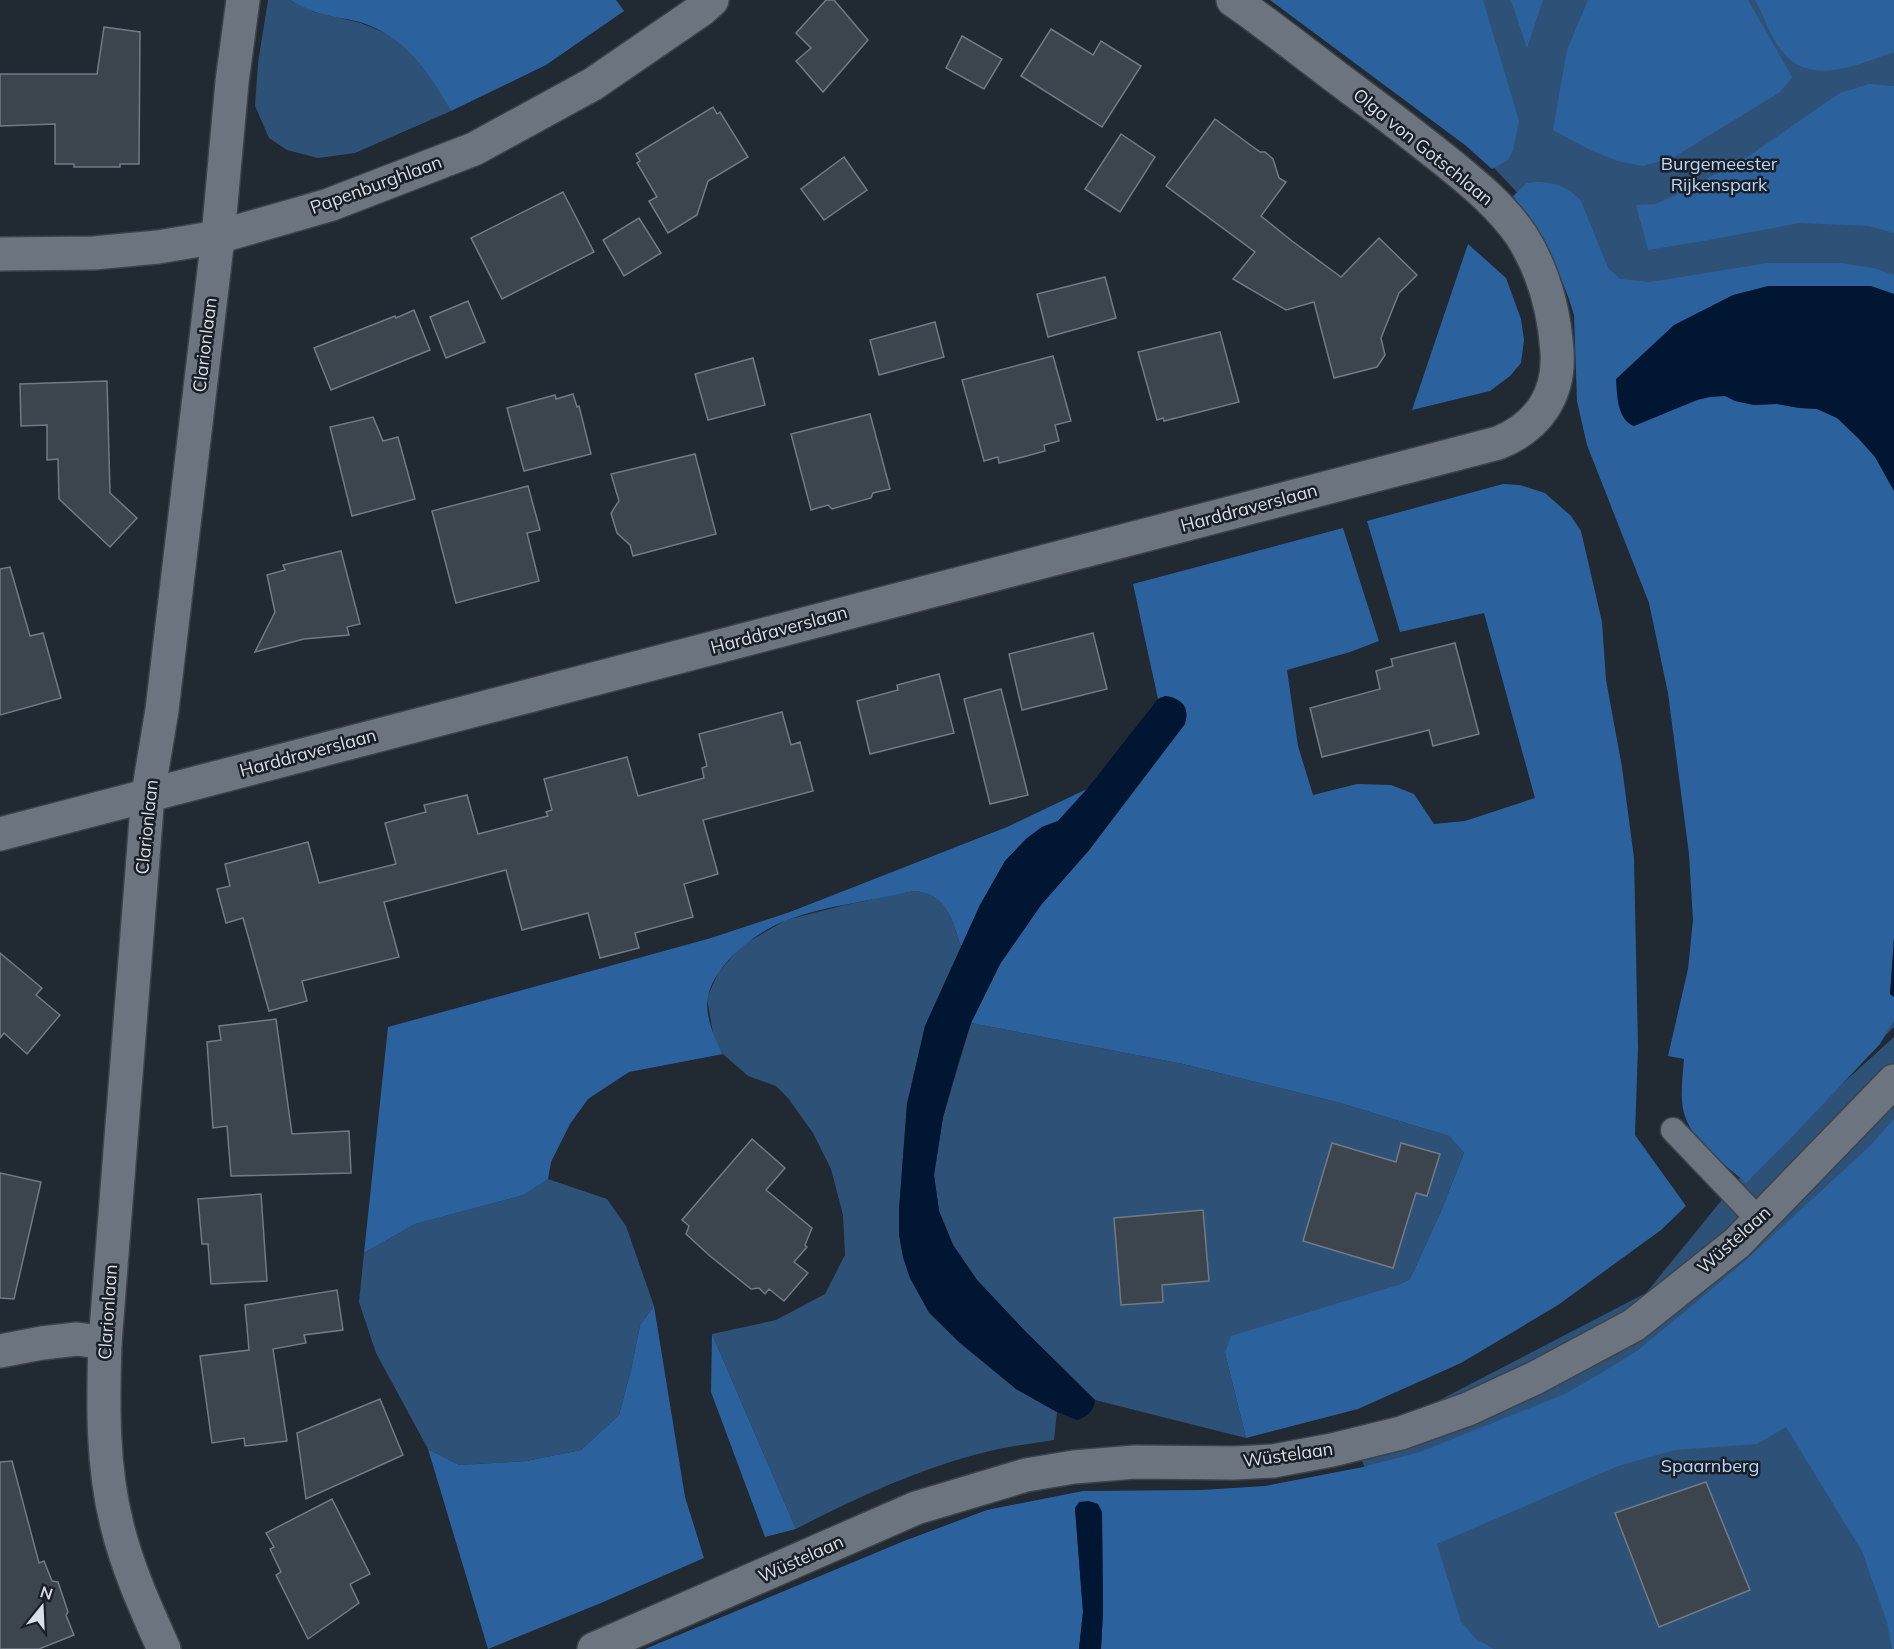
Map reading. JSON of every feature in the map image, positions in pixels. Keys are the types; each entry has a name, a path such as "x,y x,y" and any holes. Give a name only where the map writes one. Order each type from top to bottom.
{"street":[{"name":"Clarionlaan","path":"164,1649 143,1603 117,1525 106,1461 103,1391 105,1343 148,794 162,710 218,237 232,82 243,0"},
{"name":"Papenburghlaan","path":"0,254 94,253 158,247 218,237 329,204 474,148 594,84 712,0"},
{"name":"Olga von Gotschlaan","path":"1233,0 1409,131 1473,182 1494,202 1520,234 1535,260 1553,313 1557,361 1555,381 1546,406"},
{"name":"Harddraverslaan","path":"0,834 1498,443 1513,437 1531,424 1546,406"},
{"name":"Wüstelaan","path":"594,1649 916,1508 1026,1475 1074,1467 1134,1462 1273,1461 1332,1450 1401,1433 1468,1409 1535,1378 1634,1325 1737,1243 1894,1081"},
{"path":"0,1351 77,1339 105,1343"}],"lane":[{"path":"1673,1130 1759,1220"}],"green space":[{"path":"268,0 290,0 314,12 361,23 390,35 415,56 437,86 451,111 355,153 318,158 287,150 269,138 255,106 258,63"},
{"path":"290,0 616,0 624,11 546,65 451,111 424,69 403,46 390,37 360,22 315,12"},
{"path":"1270,0 1483,0 1519,121 1513,150 1508,160 1492,169 1465,145"},
{"name":"Burgemeester Rijkenspark","path":"1319,0 1894,0 1894,1027 1761,1157 1894,1037 1894,1649 1440,1649 1355,1444 1646,1293 1743,1174 1701,951 1677,697 1583,328 1549,226 1474,147"},
{"path":"1511,0 1543,0 1527,48"},
{"path":"1588,0 1748,0 1792,77 1780,92 1674,157 1643,166 1618,161 1592,151 1553,130 1567,50"},
{"path":"1755,0 1894,0 1894,52 1835,70 1806,68 1792,61 1781,50"},
{"path":"1869,84 1894,86 1894,233 1869,226 1800,223 1648,250 1636,205 1656,204 1689,188 1746,158 1840,93"},
{"path":"1527,183 1561,186 1581,201 1608,268 1620,279 1650,282 1768,263 1839,263 1874,268 1894,275 1894,294 1871,286 1618,404 1627,422 1634,426 1697,400 1710,397 1726,396 1735,401 1754,405 1777,404 1817,409 1837,418 1859,439 1875,457 1894,491 1894,938 1890,994 1894,997 1894,1020 1880,1044 1746,1183 1705,1147 1689,1126 1682,1101 1684,1059 1668,1056 1688,969 1693,920 1689,854 1668,693 1649,603 1587,445 1577,401 1574,315 1550,251 1513,196"},
{"path":"1468,244 1506,278 1521,319 1524,340 1521,363 1510,376 1490,391 1412,410"},
{"path":"1503,484 1520,485 1545,493 1571,516 1581,531 1602,622 1606,680 1622,767 1634,858 1638,1047 1635,1135 1686,1206 1661,1230 1558,1305 1461,1363 1358,1409 1246,1438 1225,1353 1231,1336 1398,1285 1410,1279 1464,1153 1449,1136 1337,1102 1183,1064 971,1023 1000,964 1041,905 1090,849 1184,706 1172,697 1166,696 1158,699 1133,584 1343,528 1379,641 1287,670 1298,746 1313,795 1357,784 1391,785 1414,794 1434,824 1465,821 1535,798 1484,613 1400,632 1367,521"},
{"path":"1087,789 1058,821 1042,827 1026,839 1005,861 980,905 961,947 951,918 941,902 924,893 913,891 818,911 775,925 738,950 712,985 707,1004 709,1019 723,1054 629,1072 588,1099 570,1124 551,1162 548,1179 524,1195 415,1224 364,1253 388,1027 711,938 790,912 1007,827"},
{"path":"913,891 924,893 941,902 955,927 961,947 925,1026 907,1104 899,1210 899,1234 903,1257 910,1278 929,1313 959,1342 1016,1389 1057,1412 1054,1440 976,1454 923,1471 872,1492 796,1529 712,1334 776,1320 825,1294 845,1255 843,1215 831,1169 813,1133 788,1098 776,1086 748,1076 723,1054 714,1039 707,998 718,973 741,946 786,920"},
{"path":"971,1023 1183,1064 1337,1102 1449,1136 1464,1153 1410,1279 1225,1353 1246,1438 1095,1400 977,1280 953,1245 939,1211 934,1175 943,1117"},
{"path":"1894,1119 1894,1649 1892,1649 1887,1622 1862,1551 1786,1427 1757,1444 1675,1450 1618,1466 1437,1544 1461,1622 1476,1639 1494,1649 1101,1649 1102,1512 1075,1508 1083,1612 1079,1649 645,1649 904,1541 987,1510 1083,1491 1201,1490 1265,1486 1363,1467 1420,1452 1565,1394 1638,1350 1681,1315 1745,1261 1870,1146"},
{"path":"548,1179 607,1199 626,1226 654,1306 640,1325 619,1415 581,1450 526,1461 459,1465 428,1449 376,1353 359,1302 364,1253 415,1224 524,1195"},
{"path":"654,1306 685,1497 704,1558 488,1649 428,1449 459,1465 526,1461 581,1450 619,1415 640,1325"},
{"path":"712,1334 796,1529 765,1537 711,1392"}],"shaded area":[{"path":"1768,286 1871,286 1894,294 1894,491 1875,457 1859,439 1837,418 1817,409 1777,404 1754,405 1735,401 1725,396 1697,400 1634,426 1624,418 1619,406 1616,379 1674,325 1733,295"},
{"path":"1165,696 1183,704 1186,712 1185,724 1090,849 1041,905 1000,964 971,1023 943,1117 934,1175 939,1211 953,1245 977,1280 1095,1400 1089,1413 1077,1420 1057,1412 1016,1389 959,1342 929,1312 910,1278 899,1234 907,1104 925,1026 980,905 1005,861 1026,839 1042,827 1058,821 1087,789 1158,699"},
{"path":"1894,938 1894,997 1890,994"},
{"path":"1089,1501 1098,1504 1102,1512 1101,1649 1079,1649 1083,1612 1075,1508 1079,1502"}],"building":[{"path":"826,0 834,0 868,40 823,92 796,61 811,48 796,33"},
{"path":"104,27 140,32 139,164 120,164 120,167 74,167 74,164 55,164 55,124 0,126 0,74 97,74"},
{"path":"1051,29 1093,55 1101,41 1141,66 1102,127 1021,76"},
{"path":"962,36 1002,59 984,89 946,68"},
{"path":"713,107 717,114 720,112 748,157 708,181 697,215 668,233 649,201 657,197 637,163 640,161 636,154"},
{"path":"1215,119 1273,159 1279,178 1286,182 1261,216 1292,241 1341,277 1379,238 1417,275 1399,293 1381,338 1385,355 1377,367 1334,378 1314,302 1286,310 1233,279 1255,252 1166,186"},
{"path":"1121,134 1155,157 1120,212 1085,189"},
{"path":"844,157 867,190 824,220 801,189"},
{"path":"563,192 594,252 502,299 471,238"},
{"path":"639,218 661,253 624,276 603,240"},
{"path":"1105,277 1116,318 1048,337 1037,294"},
{"path":"468,301 485,342 446,358 430,317"},
{"path":"414,310 430,350 331,390 314,348"},
{"path":"935,322 944,357 879,375 870,340"},
{"path":"1220,332 1239,402 1164,421 1163,418 1157,420 1138,352"},
{"path":"1053,356 1071,421 1055,425 1059,441 1044,445 1045,451 1023,457 999,463 998,457 984,461 962,380"},
{"path":"753,358 765,405 708,420 695,374"},
{"path":"107,381 110,493 137,518 110,547 59,499 58,459 47,460 47,425 21,426 20,384"},
{"path":"573,394 577,407 579,406 591,454 524,471 507,408 555,395 556,399"},
{"path":"870,414 890,489 873,493 871,498 832,509 828,505 811,510 791,434"},
{"path":"373,417 383,441 398,437 415,499 352,516 330,427"},
{"path":"695,454 716,534 633,556 630,545 617,533 611,513 619,501 611,474"},
{"path":"528,486 540,530 527,533 539,581 456,603 432,511"},
{"path":"341,551 360,624 347,627 349,635 304,639 255,652 275,612 267,575 285,570 283,565"},
{"path":"10,567 30,636 43,633 61,698 0,715 0,569"},
{"path":"1093,633 1107,689 1022,710 1009,654"},
{"path":"1455,643 1479,734 1433,746 1429,730 1322,757 1310,708 1380,689 1376,671 1393,666 1391,659"},
{"path":"939,674 954,733 870,754 857,701 898,690 897,685"},
{"path":"1001,689 1028,795 990,804 964,699"},
{"path":"782,712 791,745 800,742 813,791 703,820 718,874 684,884 693,917 635,933 639,948 600,958 588,913 522,930 506,870 384,902 399,957 302,981 307,1001 269,1011 243,918 226,923 217,889 230,886 225,864 308,842 319,883 396,864 385,823 426,812 424,805 467,795 478,834 548,816 546,812 552,810 544,779 627,757 638,796 704,778 702,768 707,766 699,734"},
{"path":"0,953 42,988 36,995 60,1015 27,1054 4,1033 0,1038"},
{"path":"276,1019 292,1134 349,1131 351,1173 231,1176 227,1126 213,1128 207,1042 221,1040 219,1026"},
{"path":"752,1139 785,1168 766,1190 812,1228 805,1245 807,1247 794,1262 808,1273 784,1301 769,1289 765,1294 759,1288 751,1289 686,1234 689,1226 682,1220"},
{"path":"1332,1143 1396,1162 1401,1143 1440,1154 1427,1196 1416,1193 1393,1268 1303,1241"},
{"path":"0,1173 41,1182 14,1299 0,1298"},
{"path":"261,1194 267,1281 211,1284 208,1244 202,1244 198,1199"},
{"path":"1203,1210 1209,1281 1162,1285 1163,1302 1121,1305 1114,1218"},
{"path":"337,1290 343,1330 304,1335 306,1343 273,1349 287,1441 245,1446 244,1438 212,1443 200,1356 249,1350 245,1305"},
{"path":"380,1399 403,1455 306,1499 297,1433"},
{"path":"12,1461 39,1563 44,1561 52,1581 58,1582 68,1612 66,1615 74,1635 39,1649 0,1649 0,1462"},
{"path":"1706,1482 1750,1590 1659,1627 1615,1513"},
{"path":"332,1499 370,1574 350,1584 359,1603 308,1639 276,1575 281,1572 270,1549 274,1547 266,1533"}],"park label":[{"name":"Spaarnberg","path":"1710,1466"}]}
